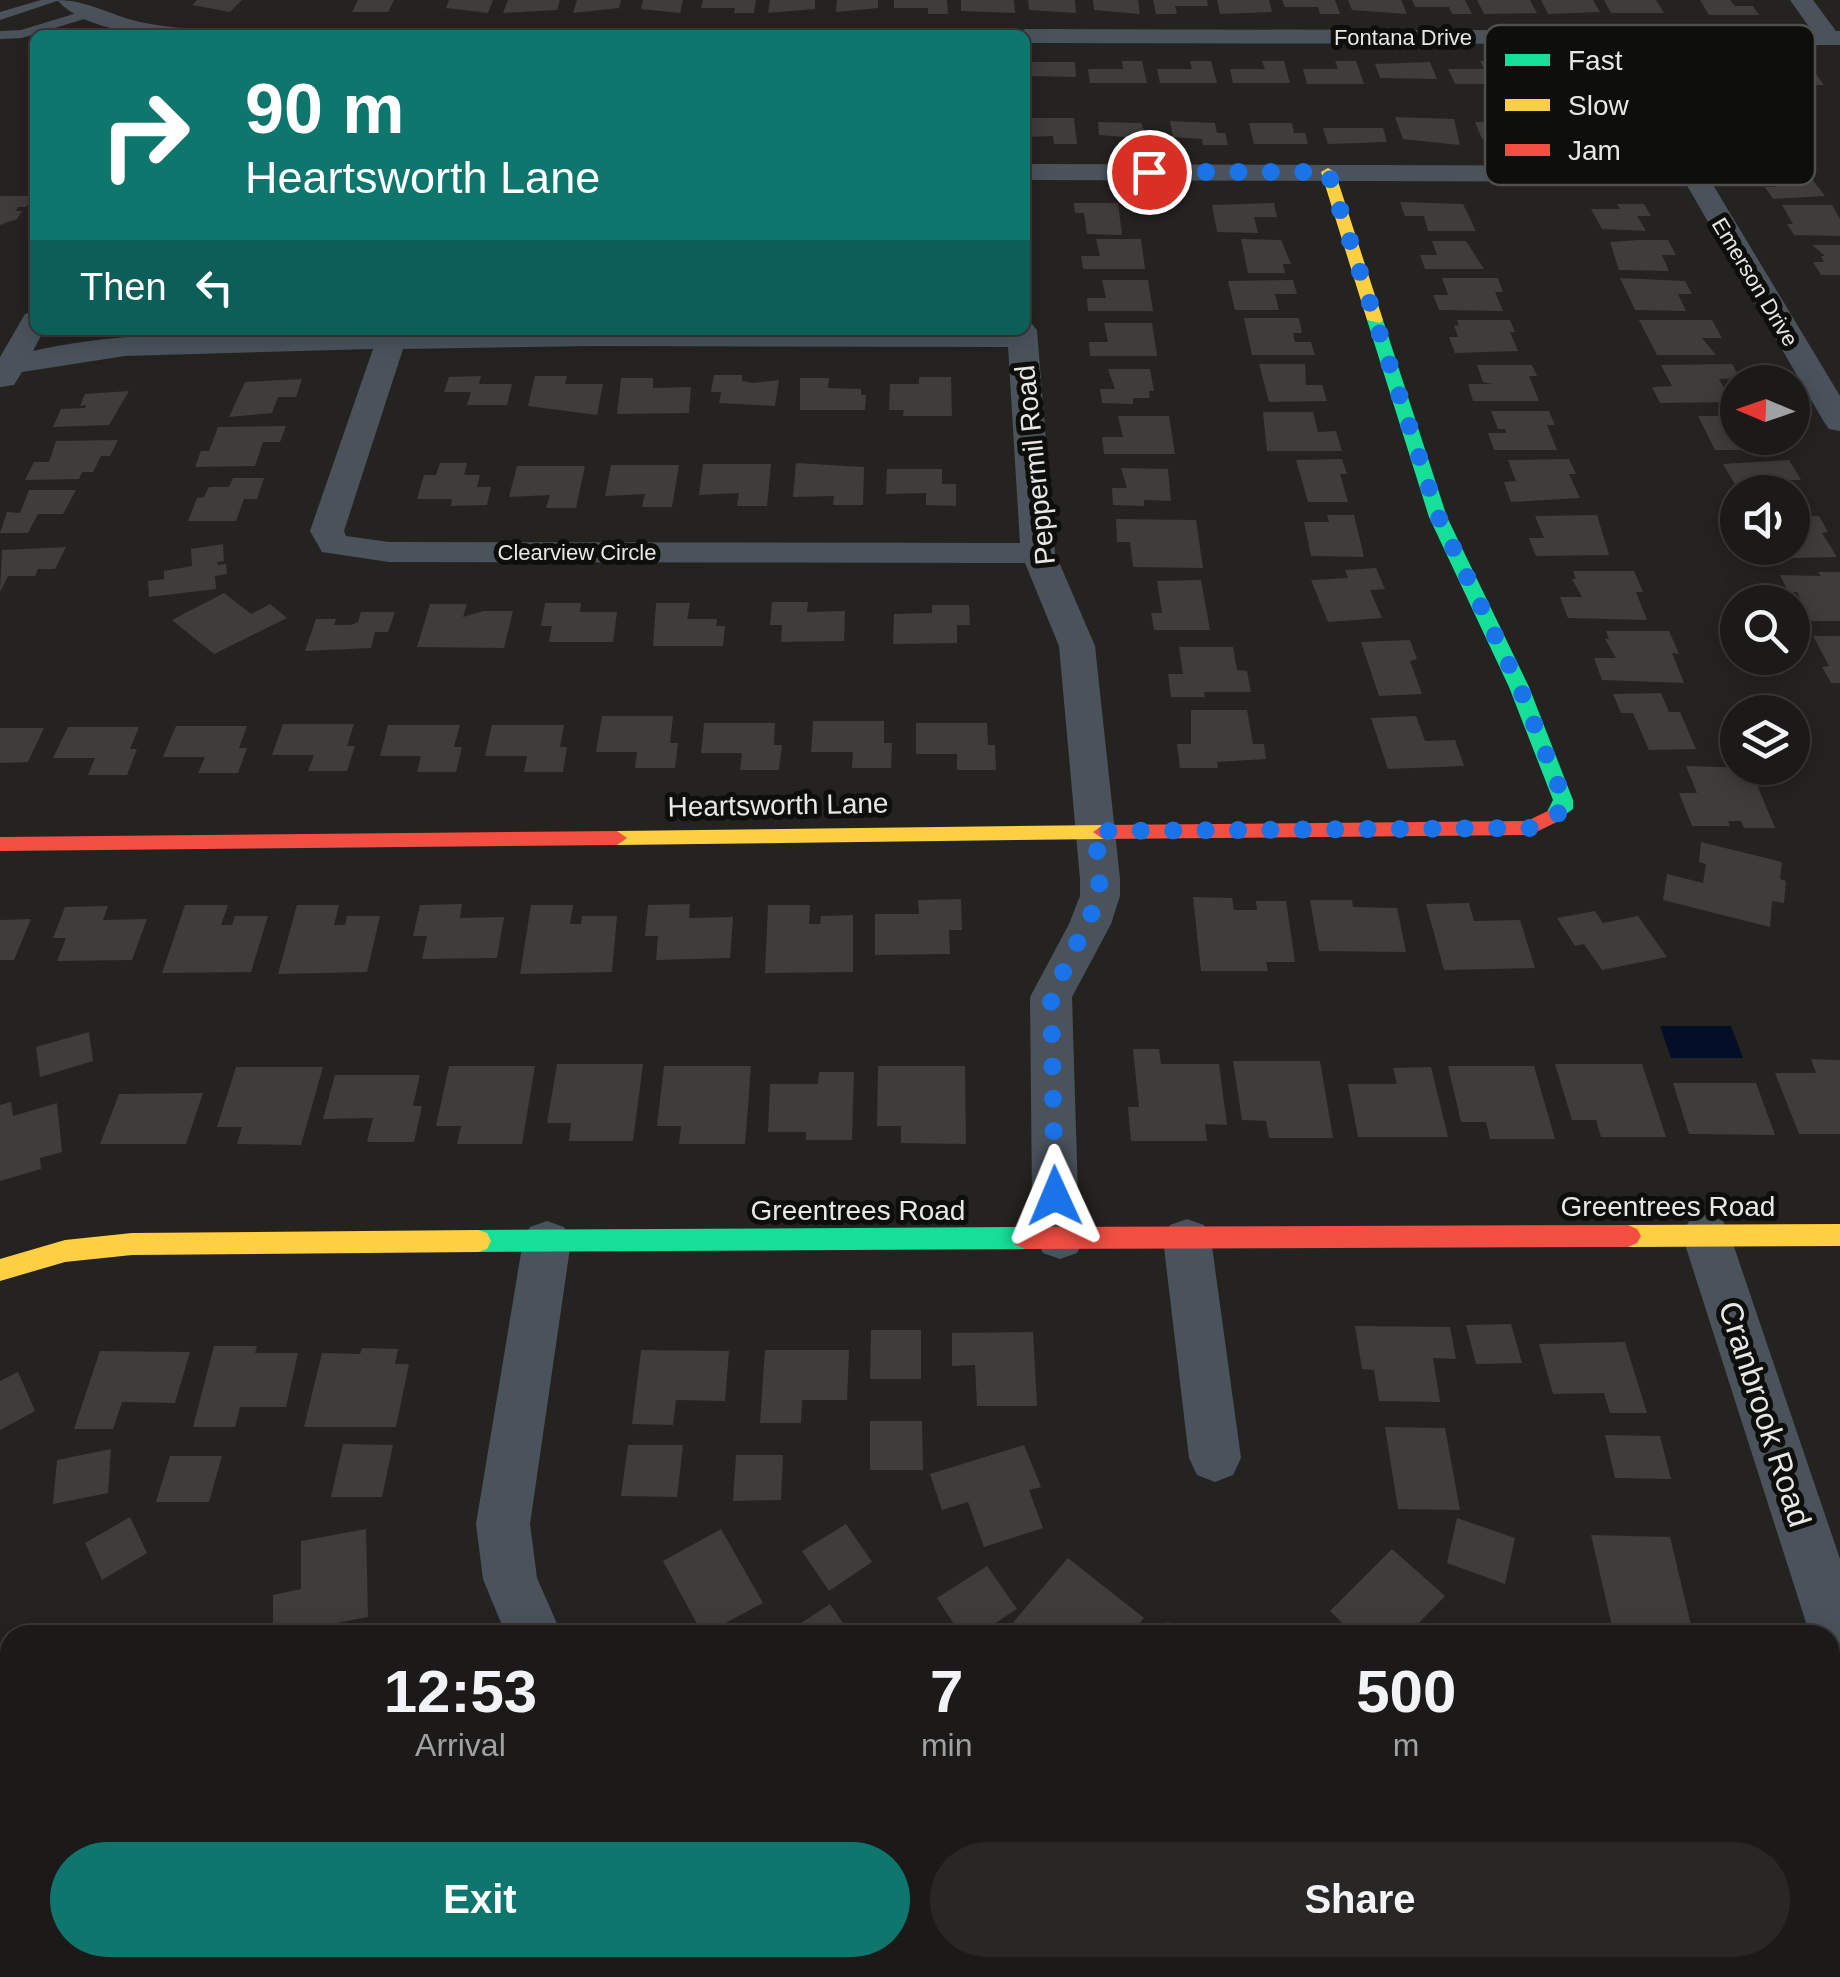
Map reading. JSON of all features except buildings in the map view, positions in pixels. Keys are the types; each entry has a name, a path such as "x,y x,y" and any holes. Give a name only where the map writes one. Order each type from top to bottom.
{"street":[{"path":"68,0 90,13 161,30"},
{"path":"1800,0 1835,38"},
{"path":"283,30 294,11"},
{"name":"Fontana Drive","path":"1030,36 1485,38"},
{"path":"1030,172 1485,173"},
{"name":"Heartsworth Lane","path":"0,844 1530,828 1555,818 1563,810 1564,800 1519,686 1438,516 1328,172"},
{"name":"Emerson Drive","path":"1697,185 1840,422"},
{"path":"4,372 30,328"},
{"path":"4,372 48,354 122,349 391,340 917,335"},
{"name":"Peppermil Road","path":"1022,335 1038,554 1077,646 1100,896 1051,997 1055,1196 1060,1240"},
{"name":"Clearview Circle","path":"391,340 327,531 334,545 389,552 1038,554"},
{"name":"Greentrees Road","path":"0,1270 31,1258 87,1246 1840,1234"},
{"name":"Cranbrook Road","path":"1706,1235 1835,1625"},
{"path":"1188,1239 1215,1458"},
{"path":"530,1625 510,1579 504,1524 510,1464 547,1241"}],"lane":[{"path":"0,16 54,0"},
{"path":"35,30 90,13"},
{"path":"0,35 30,32"}],"water":[{"path":"1660,1026 1731,1026 1743,1058 1671,1058"}],"traffic: fast":[{"path":"1375,320 1438,517 1519,687 1563,800 1563,809 1556,814"},
{"path":"478,1241 1025,1238"}],"traffic: slow":[{"path":"1328,172 1375,320"},
{"path":"617,838 1103,832"},
{"path":"1628,1236 1840,1235"},
{"path":"0,1270 65,1251 132,1244 478,1241"}],"traffic: jam":[{"path":"1103,832 1530,828 1556,814"},
{"path":"0,844 617,838"},
{"path":"1025,1238 1628,1236"}],"route":[{"path":"1055,1196 1051,997 1090,924 1100,896 1096,831 1530,828 1555,818 1563,810 1564,800 1519,686 1438,516 1328,172 1149,172"}]}
